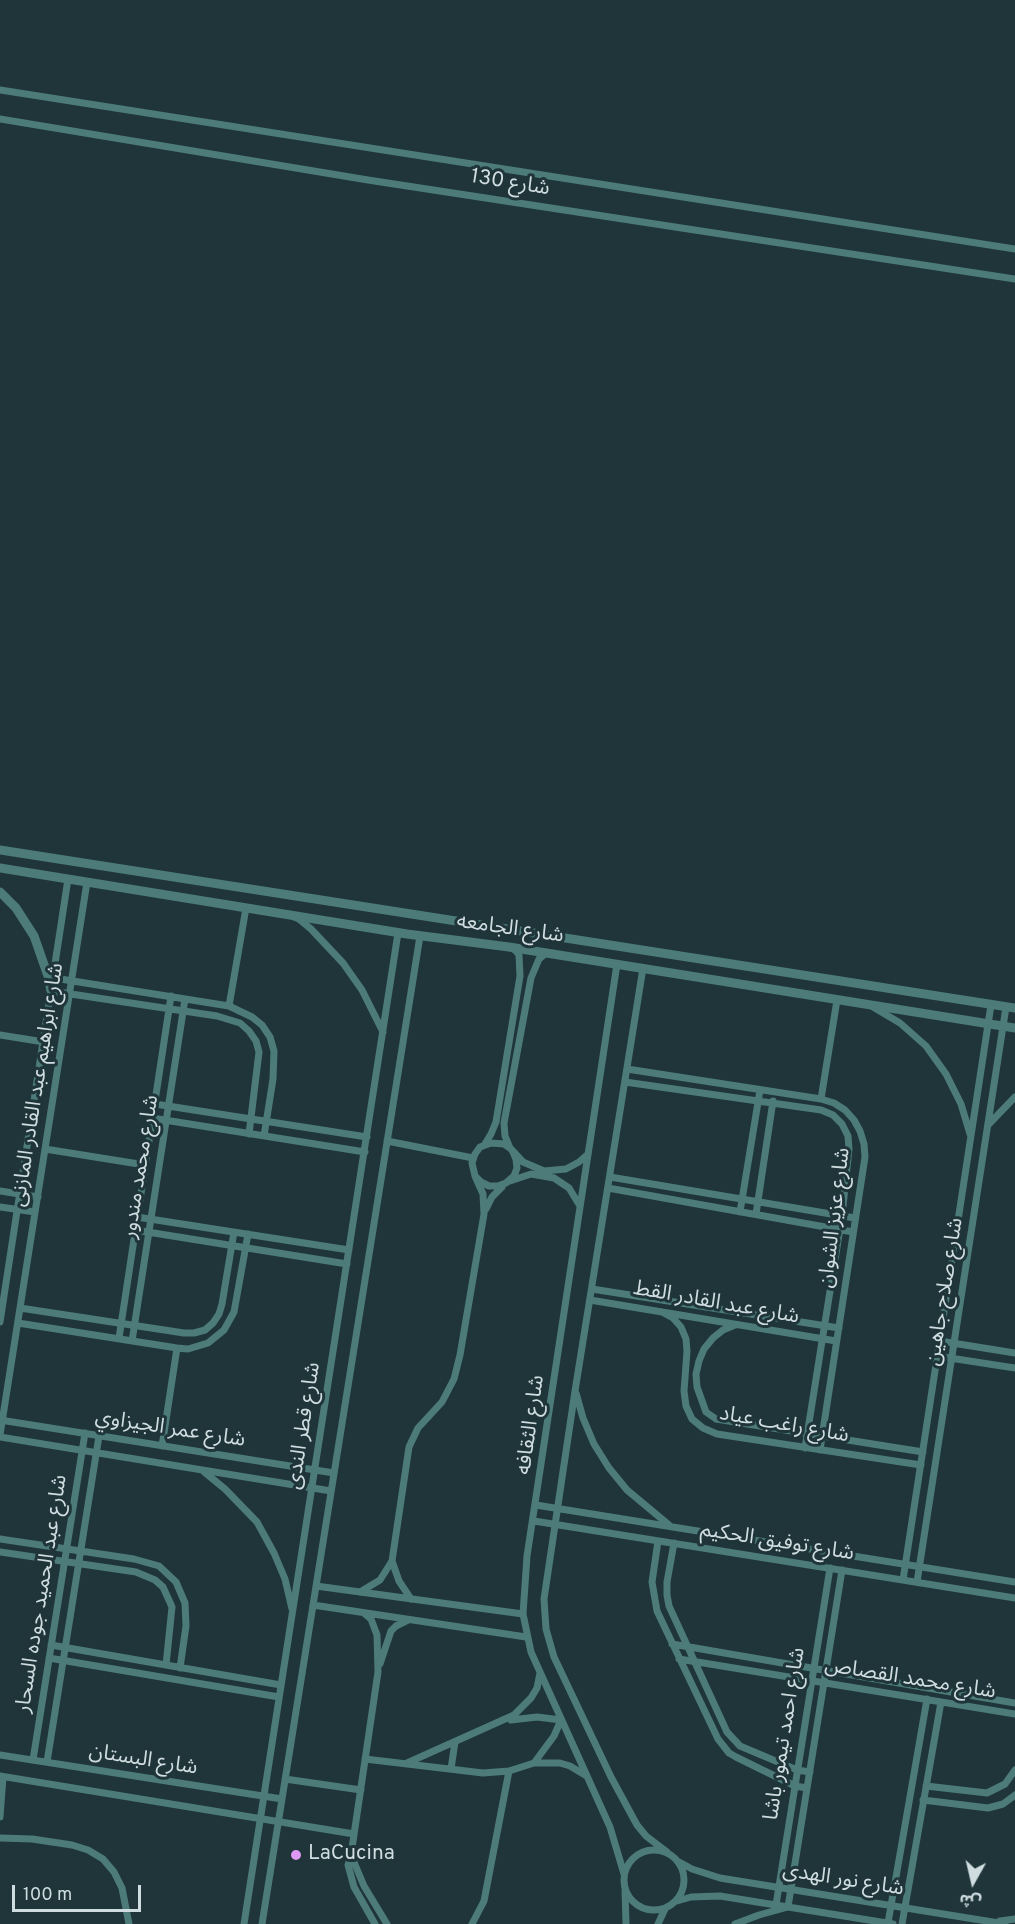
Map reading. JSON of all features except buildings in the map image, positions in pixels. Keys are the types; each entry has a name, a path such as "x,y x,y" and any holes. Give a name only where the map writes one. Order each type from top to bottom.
{"street":[{"name":"شارع 130","path":"0,90 1015,249"},
{"name":"شارع 130","path":"0,120 368,180 1015,279"},
{"name":"شارع الجامعه","path":"0,850 1011,1008"},
{"name":"شارع الجامعه","path":"0,868 398,933 509,947 1015,1028"},
{"name":"شارع ابراهيم عبد القادر المازنى","path":"0,1322 68,879"},
{"name":"شارع ابراهيم عبد القادر المازنى","path":"0,1436 87,882"},
{"path":"0,892 16,908 34,936 51,991 229,1019 240,1023 249,1031 256,1041 259,1052 249,1134"},
{"path":"229,1006 246,908"},
{"path":"286,915 299,920 311,929 343,963 366,997 383,1033"},
{"path":"360,1592 380,1580 392,1561 409,1447 418,1428 449,1391 457,1366 484,1214 483,1194 472,1167 473,1158 477,1150 484,1145 496,1122 520,976 519,956 509,947 512,930"},
{"name":"شارع قطر الندى","path":"244,1924 398,933"},
{"name":"شارع قطر الندى","path":"262,1924 420,936"},
{"path":"484,1214 492,1197 514,1176 517,1168 504,1124 531,978 538,958 547,953"},
{"name":"شارع الثقافه","path":"618,964 525,1576 523,1614 526,1637 615,1838 624,1874"},
{"name":"شارع الثقافه","path":"643,968 544,1599 546,1629 554,1657 630,1814 646,1836 667,1852"},
{"path":"54,978 229,1006 252,1017 262,1025 270,1037 274,1051 264,1136"},
{"name":"شارع محمد مندور","path":"118,1338 171,996"},
{"name":"شارع محمد مندور","path":"132,1341 186,999"},
{"path":"821,1099 837,1000"},
{"path":"871,1005 900,1023 926,1046 946,1074 961,1104 971,1137"},
{"name":"شارع صلاح جاهين","path":"903,1580 991,1005"},
{"name":"شارع صلاح جاهين","path":"916,1582 1004,1026 1011,1008"},
{"path":"0,1035 44,1042"},
{"name":"شارع عزيز الشوان","path":"627,1069 821,1099 845,1110 860,1131 865,1157 820,1450"},
{"name":"شارع عزيز الشوان","path":"626,1082 821,1110 833,1116 848,1136 849,1149 842,1216 805,1448"},
{"path":"740,1212 760,1090"},
{"path":"756,1214 775,1092"},
{"path":"989,1124 1015,1097"},
{"path":"154,1104 367,1137"},
{"path":"152,1118 364,1152"},
{"path":"387,1141 473,1158"},
{"path":"484,1145 498,1143 511,1150 530,1166 551,1172 573,1166 589,1152"},
{"path":"45,1149 145,1165"},
{"path":"475,1176 489,1186 498,1186 531,1174 543,1174 554,1178 573,1192 581,1208"},
{"path":"610,1177 855,1218"},
{"path":"608,1188 853,1232"},
{"path":"0,1191 38,1197"},
{"path":"0,1207 35,1212"},
{"path":"137,1217 349,1250"},
{"path":"135,1230 347,1264"},
{"path":"20,1308 194,1333 204,1330 219,1314 234,1232"},
{"path":"18,1323 177,1348 208,1343 224,1330 234,1312 248,1234"},
{"name":"شارع عبد القادر القط","path":"592,1289 839,1328"},
{"name":"شارع عبد القادر القط","path":"590,1300 837,1341"},
{"name":"شارع راغب عياد","path":"662,1312 681,1327 686,1339 684,1392 686,1406 693,1419 703,1428 717,1434 921,1465"},
{"name":"شارع راغب عياد","path":"735,1325 712,1338 704,1349 696,1374 697,1387 706,1412 716,1419 923,1452"},
{"path":"940,1341 1015,1353"},
{"path":"162,1446 177,1348"},
{"path":"938,1356 1015,1368"},
{"path":"575,1391 594,1444 609,1468 627,1490 671,1527"},
{"name":"شارع عمر الجيزاوي","path":"1,1420 334,1473"},
{"name":"شارع عبد الحميد جوده السحار","path":"33,1760 85,1433"},
{"name":"شارع عمر الجيزاوي","path":"0,1436 331,1491"},
{"name":"شارع عبد الحميد جوده السحار","path":"47,1762 99,1436"},
{"path":"201,1470 225,1489 257,1522 285,1579 293,1614"},
{"name":"شارع توفيق الحكيم","path":"536,1505 1015,1582"},
{"name":"شارع توفيق الحكيم","path":"534,1521 1015,1598"},
{"path":"0,1539 148,1562 168,1573 182,1592 187,1614 180,1668"},
{"path":"658,1541 652,1582 657,1611 723,1747 736,1757 795,1786 807,1788"},
{"path":"674,1543 667,1595 672,1614 726,1731 735,1742 797,1770 810,1772"},
{"path":"0,1552 136,1572 155,1580 163,1587 172,1607 166,1665"},
{"path":"392,1561 399,1581 411,1599"},
{"name":"شارع احمد تيمور باشا","path":"776,1905 830,1568"},
{"name":"شارع احمد تيمور باشا","path":"788,1907 842,1570"},
{"path":"316,1586 523,1614"},
{"path":"313,1605 526,1637"},
{"path":"364,1613 371,1619 376,1635 378,1672"},
{"path":"375,1924 350,1877 348,1865 378,1672 391,1631 408,1619"},
{"name":"شارع محمد القصاص","path":"672,1644 1015,1703"},
{"path":"51,1645 281,1685"},
{"path":"49,1658 279,1697"},
{"name":"شارع محمد القصاص","path":"680,1659 1015,1714"},
{"path":"405,1763 502,1722 519,1712 534,1693 540,1673"},
{"path":"888,1923 927,1699"},
{"path":"902,1924 941,1702"},
{"path":"502,1722 531,1717 561,1720 554,1736 534,1763"},
{"path":"451,1769 455,1742"},
{"name":"شارع البستان","path":"0,1755 282,1799"},
{"path":"365,1759 483,1773 509,1771 534,1763 560,1763 587,1776"},
{"path":"926,1786 987,1793 1005,1784 1015,1770"},
{"path":"472,1924 484,1901 509,1771"},
{"path":"0,1817 1,1777"},
{"name":"شارع البستان","path":"1,1777 354,1834"},
{"path":"285,1779 360,1790"},
{"path":"996,1790 1003,1803"},
{"path":"909,1806 923,1804 988,1808 1003,1803 1015,1795"},
{"path":"0,1838 32,1839 72,1845 88,1850 103,1859 114,1872 122,1888 129,1924"},
{"path":"624,1885 627,1894 639,1906 656,1911 664,1909 677,1900 685,1886 685,1878 679,1862 667,1852 650,1850 633,1858 624,1874 624,1885 626,1924"},
{"path":"351,1855 372,1902 387,1924"},
{"name":"شارع نور الهدى","path":"679,1862 720,1878 1005,1924"},
{"name":"شارع نور الهدى","path":"677,1900 720,1896 893,1924"},
{"path":"735,1924 788,1907"},
{"path":"658,1924 664,1909"},
{"path":"991,1922 1015,1919"}],"place":[{"name":"LaCucina","path":"296,1855"}]}
